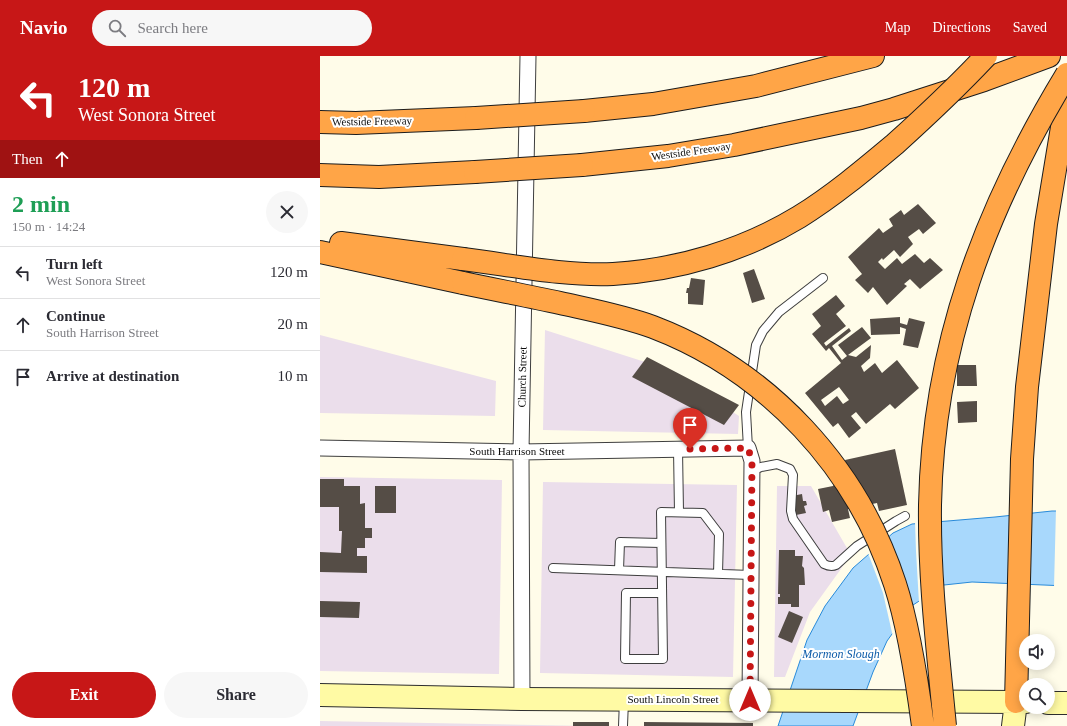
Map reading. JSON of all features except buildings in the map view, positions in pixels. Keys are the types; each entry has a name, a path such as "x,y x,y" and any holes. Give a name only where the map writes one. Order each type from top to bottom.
{"highway":[{"name":"Westside Freeway","path":"320,122 356,123 476,118 584,111 653,104 756,86 873,56"},
{"path":"320,241 562,272 612,274 638,272 682,264 733,249 776,230 800,217 848,182 917,124 986,56"},
{"name":"Westside Freeway","path":"320,175 379,177 475,172 582,165 668,156 734,145 861,118 984,80 1049,56"},
{"path":"945,726 932,587 930,546 932,455 942,383 962,302 974,262 987,228 1026,144 1067,74"},
{"path":"1021,678 1019,592 1020,508 1024,425 1046,224 1067,98"},
{"path":"320,252 626,318 679,338 728,365 752,382 794,418 818,444 848,484 862,508 883,552 896,585 913,663 923,726"}],"street":[{"name":"Church Street","path":"522,699 521,452 528,56"},
{"name":"South Harrison Street","path":"320,448 521,452 748,448"},
{"path":"748,448 752,461 750,700"},
{"name":"South Lincoln Street","path":"320,696 522,699 1019,702"},
{"path":"1055,703 1067,703"},
{"path":"1013,726 1019,708"}],"lane":[{"path":"748,448 746,412 756,346 764,332 779,312 823,278"},
{"path":"678,449 679,512"},
{"path":"752,471 761,467 777,464 790,469 793,478 790,512 793,519 826,565 836,565 857,546 906,516"},
{"path":"662,593 626,593 625,659 663,659 661,512 703,513 719,534 718,574"},
{"path":"619,570 620,542 661,543"},
{"path":"553,568 751,575"},
{"path":"623,726 624,699"}],"shaded area":[{"path":"545,330 667,369 739,416 738,434 543,430"},
{"path":"320,335 496,381 495,416 320,413"},
{"path":"320,477 502,480 499,674 320,671"},
{"path":"543,482 737,485 733,677 540,673"},
{"path":"777,486 811,486 851,555 810,612 785,677 774,677"},
{"path":"320,721 588,726 320,726"}],"water":[{"name":"Mormon Slough","path":"1052,511 1067,511 1067,586 972,582 944,585 913,605 887,641 873,672 853,726 778,726 807,640 825,606 853,568 893,533 912,524"}],"pier":[{"path":"1056,509 1067,509 1067,588 1054,587"},
{"path":"941,520 944,587 919,603 915,522"},
{"path":"888,535 901,566 913,608 893,637 883,593 868,553"}],"route":[{"path":"690,449 748,448 752,461 750,700"}]}
